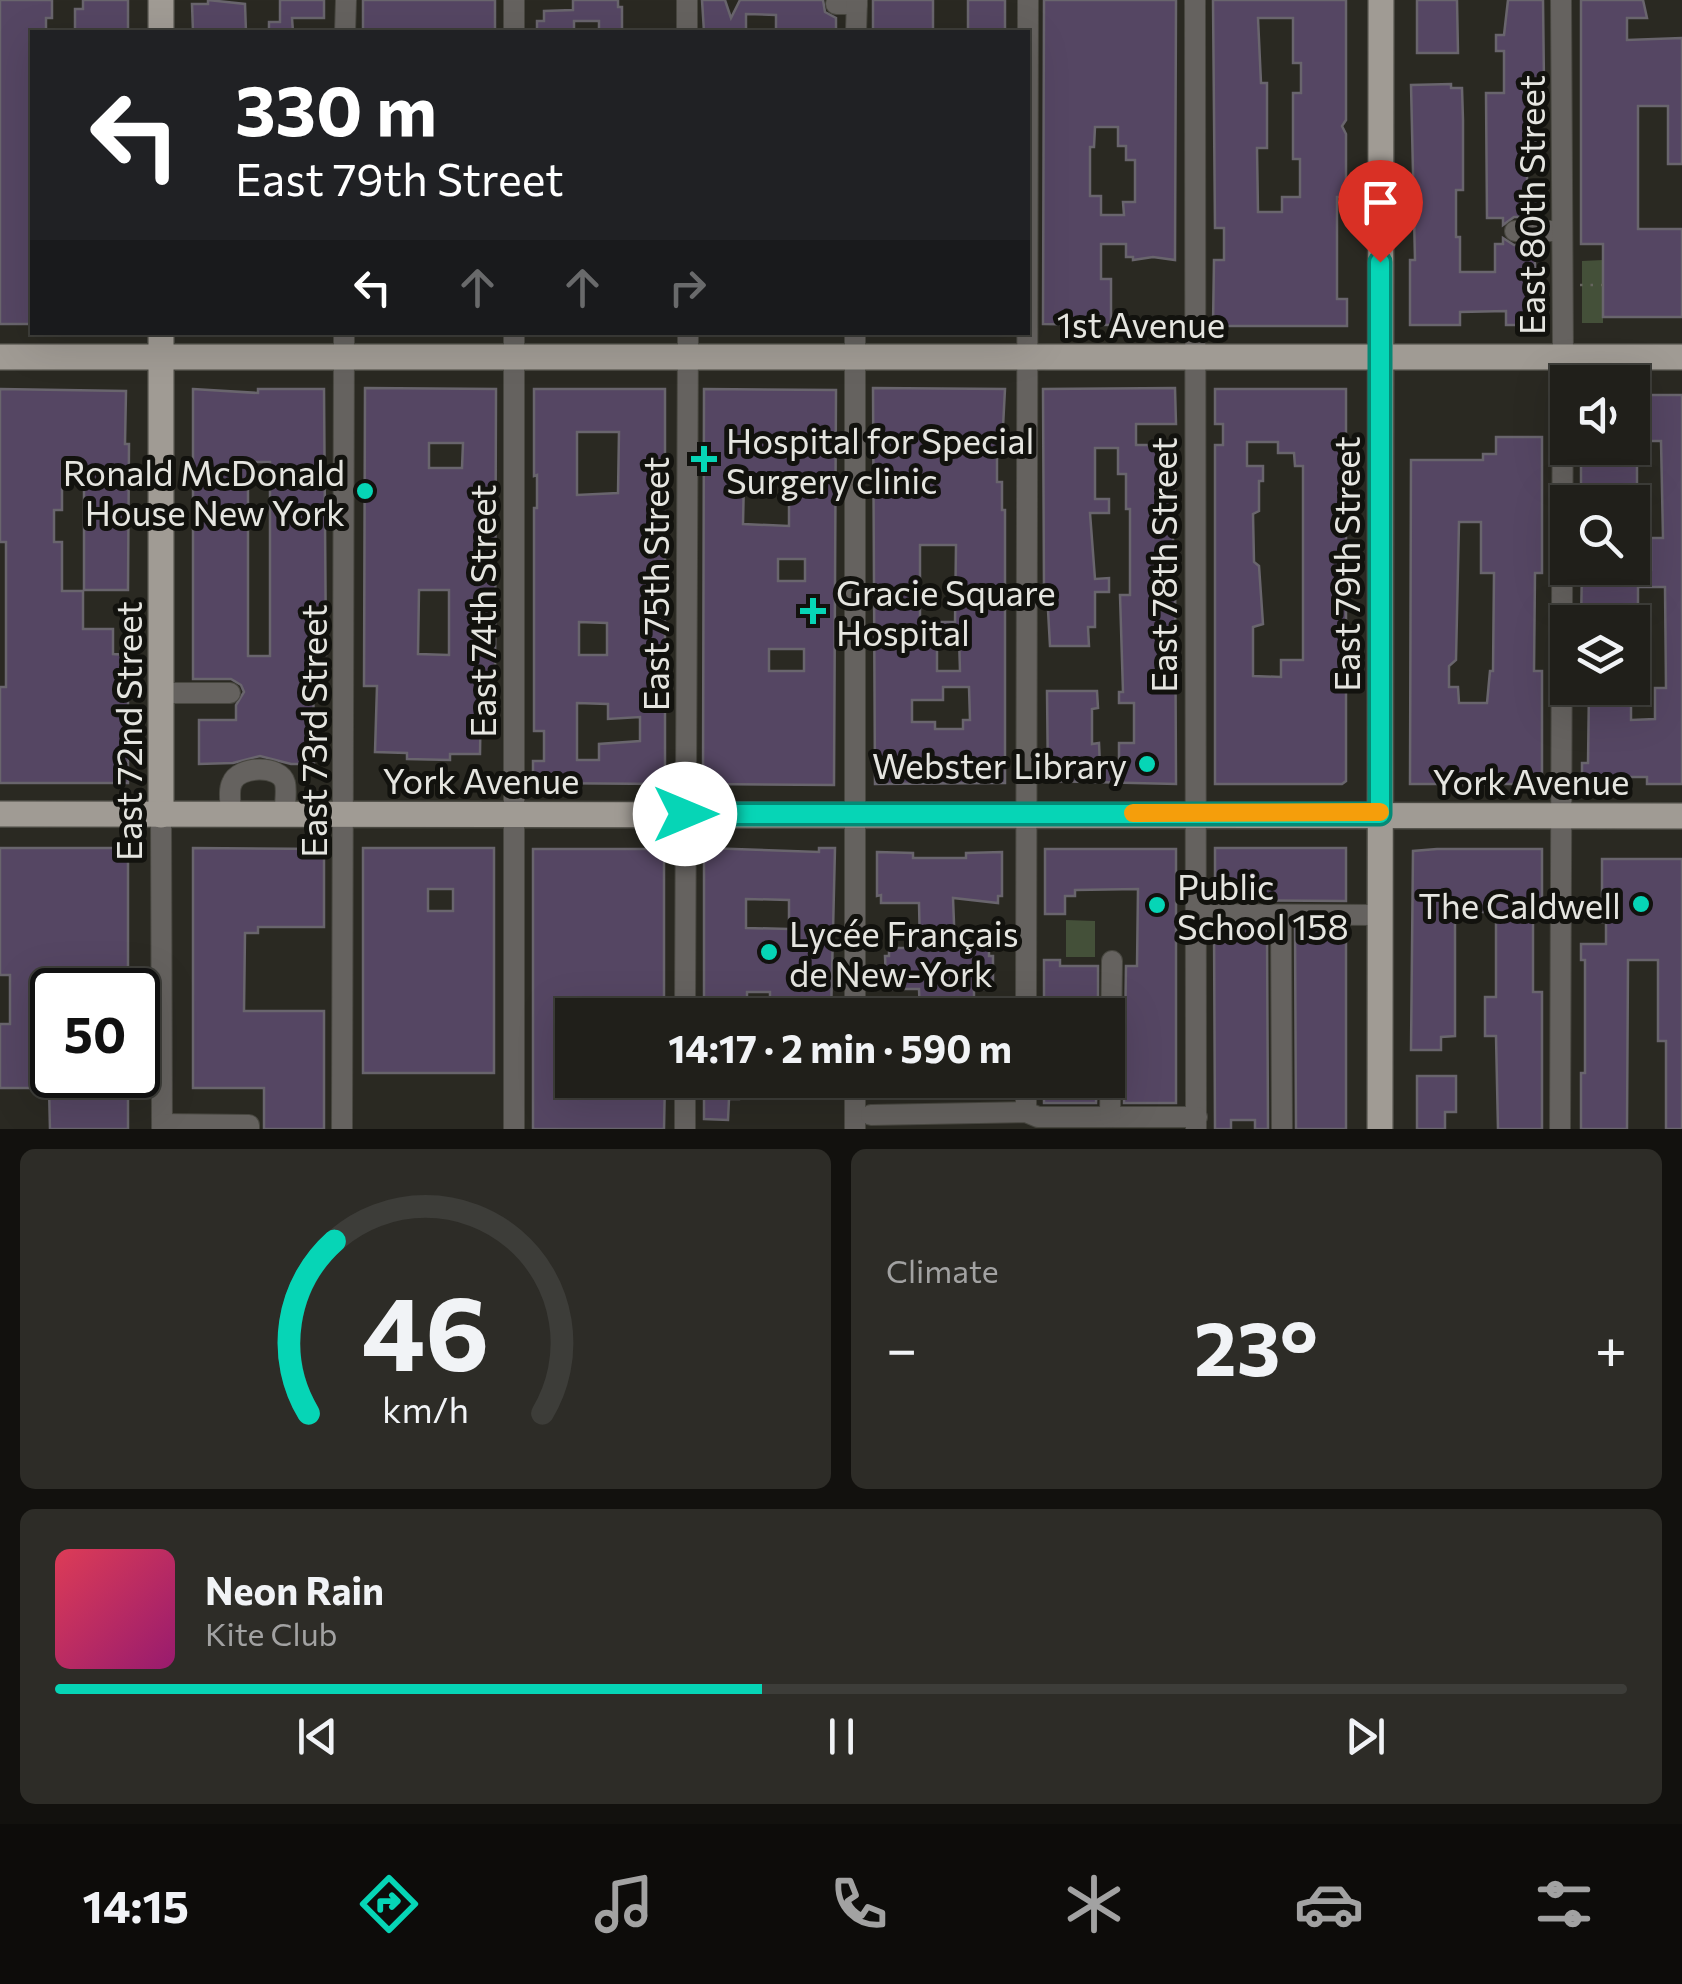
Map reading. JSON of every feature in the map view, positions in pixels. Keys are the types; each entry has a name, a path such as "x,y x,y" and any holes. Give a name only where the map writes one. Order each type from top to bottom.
{"main road":[{"path":"161,0 161,30"},
{"name":"East 79th Street","path":"1380,0 1380,1129"},
{"name":"1st Avenue","path":"0,357 161,344 855,344 1028,358 1682,357"},
{"name":"East 72nd Street","path":"161,344 162,814"},
{"name":"York Avenue","path":"0,814 1682,816"}],"street":[{"path":"346,0 346,30"},
{"path":"514,0 514,30"},
{"path":"687,0 687,30"},
{"path":"1028,0 1028,30"},
{"name":"East 78th Street","path":"1195,0 1197,1123"},
{"name":"East 80th Street","path":"1560,1129 1561,0"},
{"path":"850,3 856,30"},
{"path":"1515,231 1562,231"},
{"path":"1026,998 1028,335"},
{"name":"East 73rd Street","path":"342,1129 344,344"},
{"name":"East 74th Street","path":"514,344 514,1129"},
{"name":"East 75th Street","path":"685,998 688,344"},
{"path":"855,344 855,998"},
{"path":"162,693 230,693"},
{"path":"231,814 231,784 236,776 243,771 272,771 285,783 284,815"},
{"name":"East 72nd Street","path":"162,814 162,1126"},
{"path":"1197,914 1380,915"},
{"path":"1282,914 1282,1129"},
{"path":"1110,1118 1112,961"},
{"path":"685,1098 685,1128 704,1128"},
{"path":"1026,1098 1026,1112"},
{"path":"863,1122 1026,1112 1038,1117 1197,1123"},
{"path":"162,1126 249,1125 249,1129"}],"path":[{"path":"1578,285 1603,284"}],"green space":[{"path":"1603,260 1603,323 1582,323 1582,261"},
{"path":"1066,920 1095,921 1095,957 1066,957"}],"building":[{"path":"0,0 52,0 52,18 46,18 46,30 30,30 30,324 0,324"},
{"path":"83,0 128,0 128,30 75,30 75,9 83,9"},
{"path":"208,0 245,4 246,30 193,30 192,4 208,4"},
{"path":"280,0 324,0 324,18 292,18 293,30 269,30 269,22 280,22"},
{"path":"363,0 495,0 495,30 363,30"},
{"path":"573,0 618,0 618,7 622,7 622,30 599,30 599,21 574,21 574,30 537,30 537,21 544,21 544,11 573,10"},
{"path":"702,0 725,0 731,18 740,0 823,0 825,12 836,18 836,30 776,30 776,15 746,14 746,30 704,30"},
{"path":"873,0 933,0 933,30 873,30"},
{"path":"968,0 1005,0 1005,30 968,30"},
{"path":"1044,0 1176,0 1175,260 1133,260 1126,257 1126,244 1101,244 1101,279 1111,279 1111,325 1043,324","holes":["1095,127 1118,127 1118,146 1126,146 1126,160 1135,160 1135,202 1123,202 1124,215 1101,215 1101,196 1090,196 1090,147 1094,147"]},
{"path":"1213,0 1346,0 1346,120 1342,126 1346,134 1346,197 1337,197 1337,299 1347,299 1347,326 1213,326 1214,260 1224,260 1224,228 1215,228","holes":["1258,18 1293,18 1293,63 1301,63 1301,93 1293,93 1293,159 1300,159 1300,197 1282,197 1282,212 1258,212 1257,148 1267,148 1267,83 1261,83"]},
{"path":"1417,0 1457,0 1458,53 1417,53"},
{"path":"1508,0 1543,0 1544,83 1541,119 1527,119 1527,141 1536,141 1537,170 1527,170 1527,192 1539,192 1539,217 1514,217 1503,225 1503,218 1487,218 1486,93 1504,93 1504,51 1496,51 1496,35 1504,35"},
{"path":"1581,0 1643,0 1647,18 1627,18 1627,40 1682,38 1682,164 1668,164 1668,106 1638,106 1638,229 1682,229 1682,317 1603,317 1603,244 1581,244"},
{"path":"1451,84 1451,88 1462,88 1463,190 1456,190 1460,272 1495,272 1495,244 1503,244 1503,238 1514,245 1534,245 1538,325 1506,325 1506,311 1460,312 1460,325 1410,325 1410,260 1415,260 1411,85"},
{"path":"365,388 496,389 495,688 481,688 480,754 450,754 450,760 407,759 407,753 375,752 377,686 364,686","holes":["429,443 463,443 462,468 429,468","419,590 449,590 449,655 418,654"]},
{"path":"873,388 1005,389 997,482 1002,482 1005,510 1005,783 875,784","holes":["920,545 956,545 955,622 920,622","937,637 959,637 960,671 937,671","943,687 969,687 970,720 963,720 963,729 935,729 935,722 912,722 912,700 943,700"]},
{"path":"1175,388 1176,424 1136,424 1136,445 1176,445 1176,784 1048,781 1047,691 1097,691 1098,708 1092,709 1092,744 1099,743 1100,766 1119,766 1119,743 1134,743 1134,703 1119,703 1119,692 1123,692 1120,595 1130,595 1130,509 1126,509 1126,474 1118,474 1118,448 1095,448 1095,499 1109,499 1109,513 1090,513 1095,579 1109,578 1109,592 1095,592 1095,627 1088,627 1089,646 1050,646 1044,592 1043,389"},
{"path":"0,389 126,391 128,590 84,590 84,461 62,461 62,510 54,510 54,542 62,542 62,591 83,591 83,629 113,629 113,654 128,655 128,783 0,783 0,687 6,687 6,542 0,542"},
{"path":"193,389 258,393 258,389 324,389 326,655 313,655 314,764 291,764 260,756 233,763 199,764 199,720 236,720 236,705 244,692 231,679 193,679","holes":["248,462 270,462 270,656 248,656"]},
{"path":"534,389 665,389 665,784 533,783 533,761 544,761 544,731 534,731 537,475 534,476","holes":["577,432 619,432 618,493 577,495","579,622 607,623 607,655 579,655","577,703 608,704 608,719 640,717 640,741 599,744 599,760 577,760"]},
{"path":"704,389 836,390 834,785 703,784","holes":["744,478 789,478 789,526 743,524","778,559 805,559 805,581 778,581","769,649 804,649 804,671 769,671"]},
{"path":"1215,389 1346,389 1346,559 1342,564 1346,582 1342,581 1342,603 1346,603 1346,781 1342,784 1215,784 1215,445 1223,445 1223,424 1215,424","holes":["1247,442 1278,442 1278,453 1294,453 1295,466 1303,466 1303,660 1281,660 1281,677 1253,676 1253,627 1263,624 1259,566 1254,562 1253,514 1259,511 1263,466 1247,466"]},
{"path":"1650,395 1682,395 1682,784 1647,784 1647,777 1610,777 1610,783 1586,783 1582,763 1588,763 1589,705 1631,705 1631,720 1655,719 1655,688 1666,688 1665,587 1638,587 1638,605 1581,605 1582,585 1650,585 1651,538 1663,538 1661,441 1650,441"},
{"path":"1496,437 1542,437 1542,573 1535,573 1534,671 1542,671 1542,784 1410,784 1411,460 1483,460 1483,454 1496,454","holes":["1459,522 1481,522 1481,573 1494,573 1493,671 1487,703 1459,703 1458,687 1449,687 1449,666 1456,660"]},
{"path":"1581,465 1637,465 1637,485 1581,485"},
{"path":"0,848 128,848 128,968 30,968 30,1088 0,1088 0,1024 10,1024 10,975 0,975"},
{"path":"193,848 324,849 324,927 258,927 258,933 245,933 244,1011 324,1011 324,1129 264,1129 264,1088 193,1088"},
{"path":"363,848 494,848 494,1073 363,1073","holes":["428,889 453,889 453,911 428,911"]},
{"name":"Lycée Français de New-York","path":"704,848 819,852 819,848 835,848 831,998 770,998 770,992 747,992 747,998 704,998","holes":["746,899 789,900 789,929 746,928"]},
{"path":"1215,848 1346,848 1346,901 1215,900"},
{"path":"533,849 664,849 664,998 555,998 555,1098 665,1098 664,1129 533,1129"},
{"path":"1045,849 1176,849 1176,1103 1124,1103 1126,966 1137,966 1138,889 1075,890 1075,896 1065,896 1065,914 1045,914"},
{"path":"1542,849 1542,905 1533,905 1533,992 1542,992 1542,1129 1498,1129 1496,1036 1485,1036 1485,997 1496,997 1496,912 1455,912 1455,1036 1441,1037 1441,1050 1411,1050 1413,851"},
{"path":"877,852 913,853 913,858 966,858 966,853 1002,852 1002,896 998,896 998,903 953,898 955,949 989,948 989,956 993,956 990,989 974,989 974,998 919,998 919,989 889,989 885,956 889,956 889,948 920,948 919,903 881,903 881,895 877,896"},
{"path":"1602,859 1682,859 1682,1129 1666,1129 1666,1041 1658,1041 1658,960 1628,960 1627,1129 1581,1129 1585,960 1581,960 1581,944 1606,944"},
{"path":"1214,928 1267,928 1268,1129 1255,1129 1255,1120 1231,1120 1231,1129 1215,1129"},
{"path":"1295,928 1346,929 1346,1129 1296,1129"},
{"path":"1044,960 1060,960 1060,966 1098,966 1098,998 1044,998"},
{"path":"1417,1076 1456,1076 1456,1112 1445,1112 1445,1129 1417,1129"},
{"path":"49,1098 128,1098 128,1129 50,1129"},
{"path":"704,1098 739,1098 729,1099 728,1120 704,1119"},
{"path":"1044,1098 1096,1098 1096,1103 1044,1103"}],"slow traffic":[{"path":"1133,813 1380,812"}],"place":[{"name":"Hospital for Special Surgery clinic","path":"704,459"},
{"name":"Ronald McDonald House New York","path":"365,491"},
{"name":"Gracie Square Hospital","path":"813,611"},
{"name":"Webster Library","path":"1147,764"},
{"name":"The Caldwell","path":"1641,904"},
{"name":"Public School 158","path":"1157,905"},
{"name":"Lycée Français de New-York","path":"769,952"}],"route":[{"path":"685,814 1380,814 1380,262"}]}
